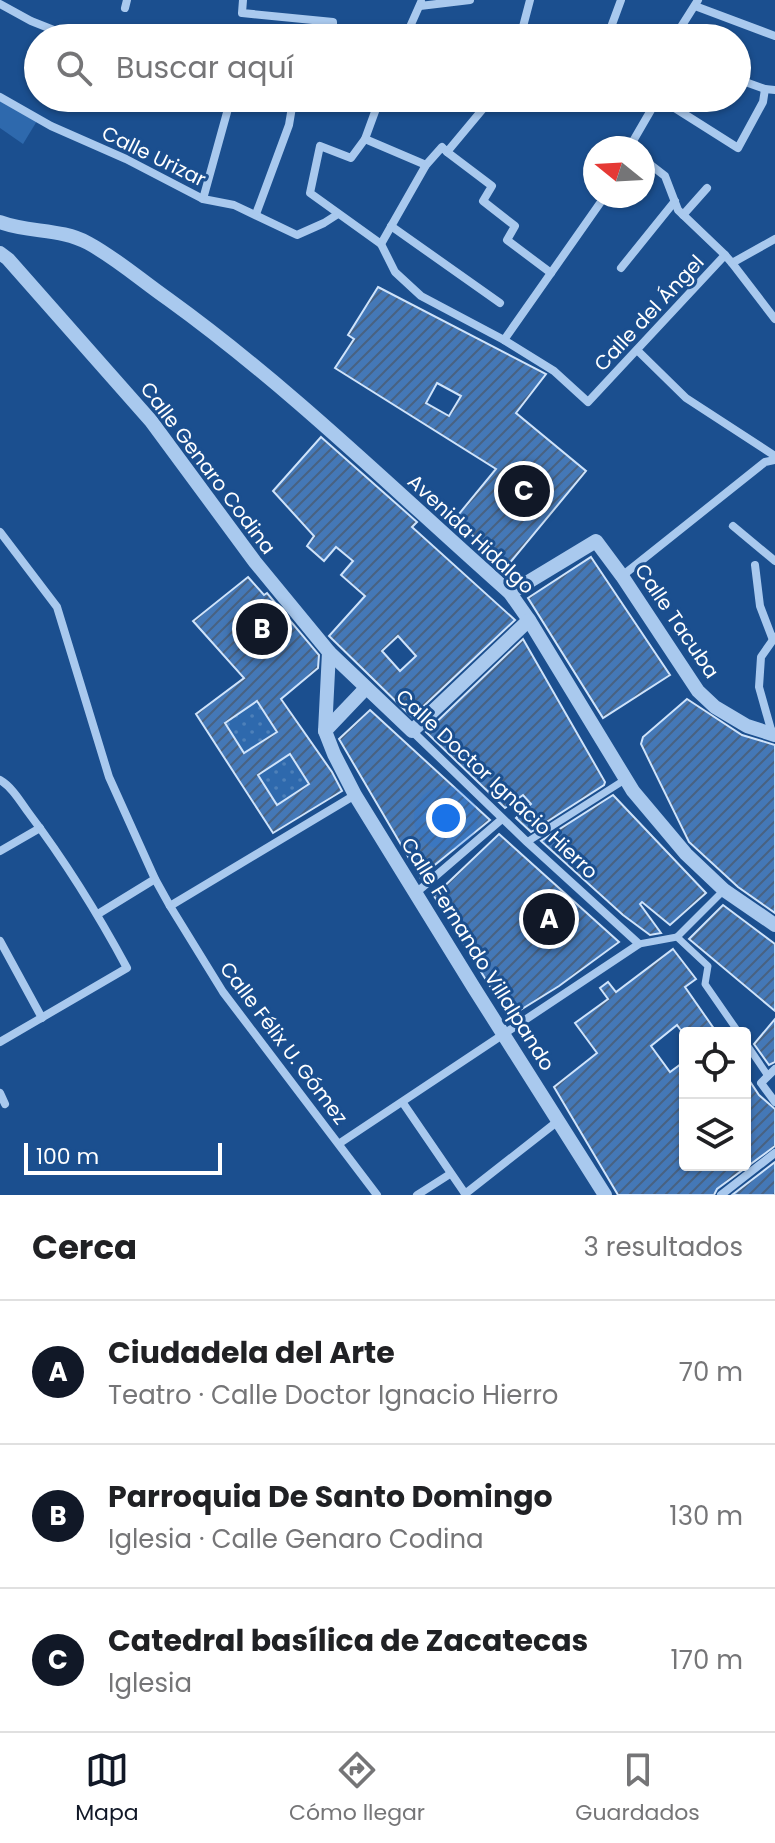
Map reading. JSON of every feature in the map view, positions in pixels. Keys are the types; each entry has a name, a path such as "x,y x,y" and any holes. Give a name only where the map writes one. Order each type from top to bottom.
{"street":[{"path":"243,0 242,13 333,24"},
{"path":"411,24 421,3 470,0"},
{"path":"524,24 530,0"},
{"path":"612,24 621,0"},
{"path":"683,24 696,3 746,24"},
{"path":"0,4 39,24"},
{"path":"751,26 775,36"},
{"path":"680,112 738,148 770,89"},
{"name":"Calle Urizar","path":"0,97 24,111"},
{"name":"Calle Urizar","path":"26,112 203,199 234,205 297,235 338,214"},
{"path":"203,199 227,112"},
{"path":"256,214 291,112"},
{"path":"375,112 365,139 351,158 320,146 310,193 381,244 395,272 421,296 504,340 597,208"},
{"path":"447,152 480,112"},
{"path":"636,136 650,112"},
{"path":"365,139 426,165"},
{"path":"381,244 426,165 442,147 492,186 483,201 515,226 507,240 551,273"},
{"path":"655,168 665,176 678,210 725,255"},
{"path":"683,215 707,188"},
{"path":"621,268 675,201"},
{"name":"Avenida Hidalgo","path":"0,222 12,227 71,235 90,244 189,315 284,389 510,593 626,779 686,854 724,890 775,925"},
{"path":"391,226 500,303"},
{"name":"Calle del Ángel","path":"504,340 554,371 588,402 725,255 732,263 775,239"},
{"name":"Calle Genaro Codina","path":"0,253 151,421 255,562 329,652"},
{"path":"732,263 775,319"},
{"path":"637,350 686,398 775,458"},
{"path":"622,576 765,462 775,458"},
{"path":"733,526 775,561"},
{"name":"Calle Félix U. Gómez","path":"1,534 57,607 109,777 170,906 223,992 377,1195"},
{"name":"Calle Tacuba","path":"510,593 596,541 698,691 715,707 747,726 774,735"},
{"path":"755,565 760,606 774,639 761,657 759,687 774,735"},
{"path":"412,731 529,620"},
{"path":"325,731 329,652"},
{"name":"Calle Doctor Ignacio Hierro","path":"329,652 502,819 639,944"},
{"path":"325,731 365,689"},
{"name":"Calle Fernando Villalpando","path":"325,731 355,795 605,1195"},
{"path":"527,842 626,779"},
{"path":"0,780 8,785 40,828 98,914 127,968 0,1042"},
{"path":"170,906 355,795"},
{"path":"417,892 502,819"},
{"path":"0,851 40,828"},
{"path":"98,914 155,879"},
{"path":"340,1143 639,944 677,937 724,890"},
{"path":"677,937 708,966 705,984 735,1027"},
{"path":"0,941 42,1018"},
{"path":"751,1051 768,1076 775,1102"},
{"path":"0,1093 5,1104"},
{"path":"403,1103 466,1194 558,1121"},
{"path":"721,1195 775,1153"},
{"path":"417,1195 450,1174"}],"shaded area":[{"path":"0,95 24,108 24,112 40,116 23,144 0,128"},
{"path":"257,701 277,732 244,753 225,723"},
{"path":"290,754 309,784 277,805 258,775"}],"building":[{"path":"378,287 546,374 516,413 586,471 508,565 454,520 496,469 335,368 354,339 348,335","holes":["437,383 461,396 449,416 426,403"]},
{"path":"321,437 417,522 412,527 515,620 412,717 329,636 365,596 341,575 353,561 336,547 324,561 307,546 314,536 273,491","holes":["398,636 416,656 400,671 382,651"]},
{"path":"591,557 670,675 603,718 528,598"},
{"path":"248,577 264,595 267,593 319,655 318,668 281,699 342,791 273,833 196,714 244,678 193,621","holes":["257,701 277,732 244,753 225,723","290,754 309,784 277,805 258,775"]},
{"path":"523,639 605,782 531,832 516,818 531,804 523,795 505,808 426,732"},
{"path":"687,699 742,735 775,745 775,913 738,887 689,842 641,744 643,737"},
{"path":"370,710 490,820 420,877 339,739"},
{"path":"613,795 706,893 670,925 642,902 640,904 661,933 650,935 623,915 541,841"},
{"path":"499,834 619,942 559,986 509,1017 434,896"},
{"path":"723,905 775,944 775,1011 689,939"},
{"path":"673,949 696,979 685,987 713,1027 679,1028 677,1025 651,1046 670,1072 679,1065 679,1171 741,1171 717,1189 714,1195 618,1195 554,1087 597,1053 575,1023 608,999 600,988 608,982 616,992"},
{"path":"775,1019 775,1062 769,1065 754,1044"},
{"path":"751,1083 775,1109 775,1146 751,1164"},
{"path":"775,1162 775,1195 732,1195"}],"place":[{"name":"Catedral basílica de Zacatecas","path":"524,491"},
{"name":"Parroquia De Santo Domingo","path":"262,629"},
{"name":"Ciudadela del Arte","path":"549,919"}]}
